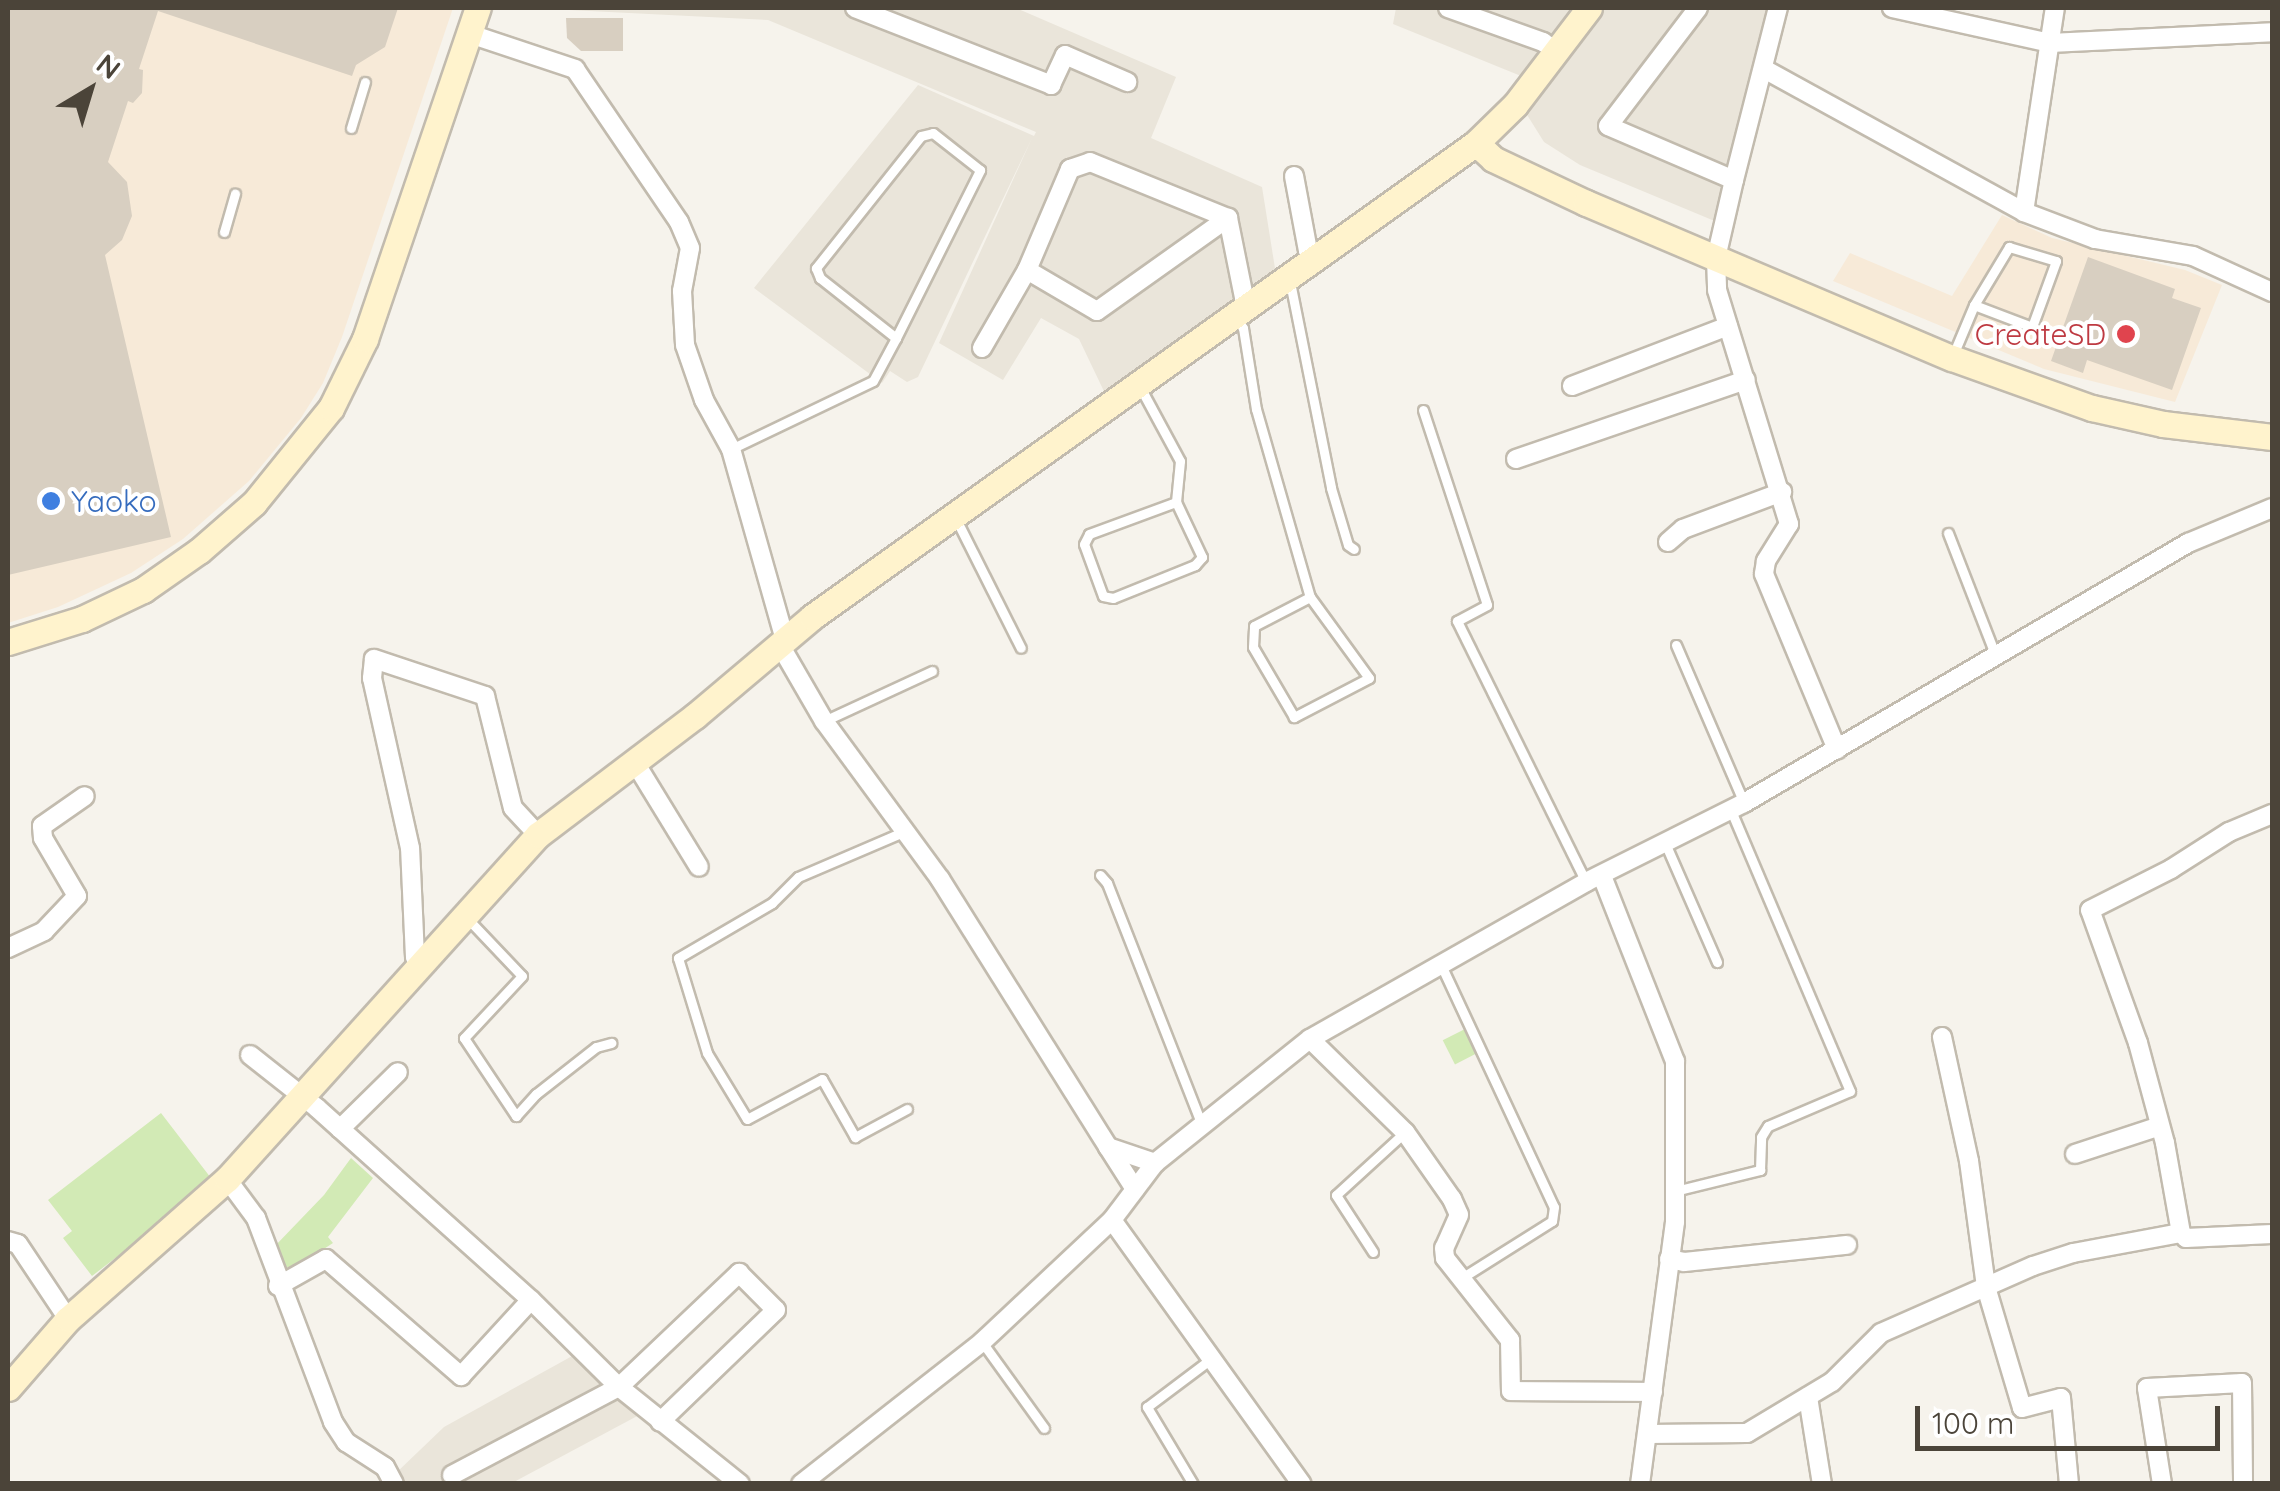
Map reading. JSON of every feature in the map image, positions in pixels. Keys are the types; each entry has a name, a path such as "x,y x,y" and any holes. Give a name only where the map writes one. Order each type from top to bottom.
{"street":[{"path":"8,642 82,619 143,590 199,552 254,503 293,458 330,408 366,340 478,8"},
{"path":"855,8 1051,85 1065,55 1127,82"},
{"path":"1448,8 1543,42 1556,51"},
{"path":"8,1388 68,1319 227,1179 538,835 783,642 1476,143 1516,105 1590,8"},
{"path":"1698,8 1608,126 1734,180"},
{"path":"1778,8 1716,258 1717,290 1789,524 1766,561 1764,574 1837,749"},
{"path":"1892,8 1918,10 2050,42 2272,32"},
{"path":"2024,212 2055,8"},
{"path":"470,34 576,69 663,192 690,248 682,291 685,345 704,400 731,449 783,642 824,721 951,896 1135,1189"},
{"path":"1764,69 2024,212 2095,239 2193,256 2272,292"},
{"path":"1476,143 1508,167 1952,358 2092,408 2163,424 2272,437"},
{"path":"982,348 1027,270 1070,169 1090,162 1228,218"},
{"path":"1294,176 1308,251 1314,261"},
{"path":"1027,270 1096,311 1228,218"},
{"path":"1228,218 1244,313"},
{"path":"1572,386 1728,326"},
{"path":"1516,459 1746,380"},
{"path":"1668,542 1683,528 1782,492"},
{"path":"801,1484 982,1342 1112,1220 1154,1163 1310,1039 1594,879 1738,806 2188,543 2272,508"},
{"path":"421,964 414,957 410,848 372,678 374,659 485,696 513,808 538,835"},
{"path":"634,761 699,867"},
{"path":"8,948 44,930 76,896 43,838 42,826 84,796"},
{"path":"2180,1234 2160,1126 2138,1044 2090,910 2171,870 2228,832 2272,814"},
{"path":"1594,879 1675,1061 1675,1191 1640,1484"},
{"path":"1942,1037 1969,1161 1986,1287 2022,1408 2060,1398 2069,1484"},
{"path":"1310,1039 1405,1132 1459,1215 1444,1248 1445,1258 1459,1280 1494,1314 1510,1340 1511,1390 1653,1392"},
{"path":"250,1055 340,1128 532,1300 619,1387 740,1484"},
{"path":"340,1128 398,1072"},
{"path":"2074,1154 2160,1126"},
{"path":"1108,1146 1154,1163"},
{"path":"227,1179 256,1218 278,1286 333,1422 346,1442 385,1467 394,1484"},
{"path":"1112,1220 1302,1484"},
{"path":"1646,1434 1747,1433 1832,1382 1881,1333 2074,1253 2180,1234 2186,1238 2272,1234"},
{"path":"8,1242 18,1244 68,1319"},
{"path":"1669,1259 1684,1262 1847,1245"},
{"path":"278,1286 326,1259 461,1376 532,1300"},
{"path":"452,1475 619,1387 739,1273 776,1310 660,1422"},
{"path":"2162,1484 2148,1388 2242,1383 2243,1484"},
{"path":"1808,1396 1822,1484"}],"lane":[{"path":"351,128 364,82"},
{"path":"731,449 873,382 896,338 980,170 933,133 921,136 816,268 820,278 896,338"},
{"path":"224,232 235,194"},
{"path":"1952,358 1974,306 2009,247 2056,261 2032,327 1974,306"},
{"path":"1289,279 1331,488 1348,545 1354,549"},
{"path":"1244,313 1256,409 1310,597 1369,678 1294,717 1253,647 1254,626 1310,597"},
{"path":"1140,386 1180,460 1176,502 1202,557 1195,564 1113,598 1103,596 1084,544 1089,534 1176,502"},
{"path":"1423,410 1486,605 1457,621 1594,879"},
{"path":"955,516 1021,648"},
{"path":"1948,533 1996,654"},
{"path":"1675,1191 1760,1170 1761,1137 1768,1126 1850,1091 1676,645"},
{"path":"824,721 932,672"},
{"path":"903,832 798,877 772,903 678,958 707,1053 747,1118 822,1079 855,1138 907,1109"},
{"path":"1665,844 1718,962"},
{"path":"1100,875 1107,883 1201,1123"},
{"path":"464,915 522,976 464,1038 516,1116 536,1094 596,1047 611,1043"},
{"path":"1440,963 1554,1208 1552,1221 1459,1280"},
{"path":"1373,1252 1336,1194 1405,1132"},
{"path":"982,1342 1044,1428"},
{"path":"1192,1484 1147,1407 1212,1359"}],"shaded area":[{"path":"8,8 453,8 342,337 323,383 301,418 249,481 183,539 131,573 58,607 8,623"},
{"path":"1016,8 1176,77 1151,138 1262,187 1278,287 1111,406 1079,339 1041,318 1003,380 939,343 1032,138 918,377 907,382 890,371 882,383 754,288 918,85 1034,136 1036,132 768,20 549,9"},
{"path":"1396,8 1769,8 1717,222 1580,165 1544,142 1524,110 1521,76 1393,24"},
{"path":"2002,215 2052,238 2185,270 2222,285 2175,402 2044,369 1833,281 1850,253 1952,296"},
{"path":"574,1355 641,1414 512,1483 401,1483 396,1473 444,1427"}],"green space":[{"path":"1465,1029 1477,1053 1455,1064 1443,1040"},
{"path":"161,1113 214,1182 92,1276 63,1238 72,1231 48,1200"},
{"path":"351,1158 373,1178 328,1237 333,1243 293,1269 283,1266 274,1247 324,1195"}],"building":[{"path":"8,8 398,8 385,47 356,65 352,76 158,11 139,69 143,70 142,93 133,103 128,101 108,162 127,182 132,216 122,240 105,255 171,537 8,575"},
{"path":"566,18 623,18 623,51 581,51 567,38"},
{"name":"CreateSD","path":"2088,257 2175,289 2172,298 2201,308 2172,390 2087,360 2083,373 2051,361"}],"place":[{"name":"CreateSD","path":"2126,334"},
{"name":"Yaoko","path":"51,501"}]}
